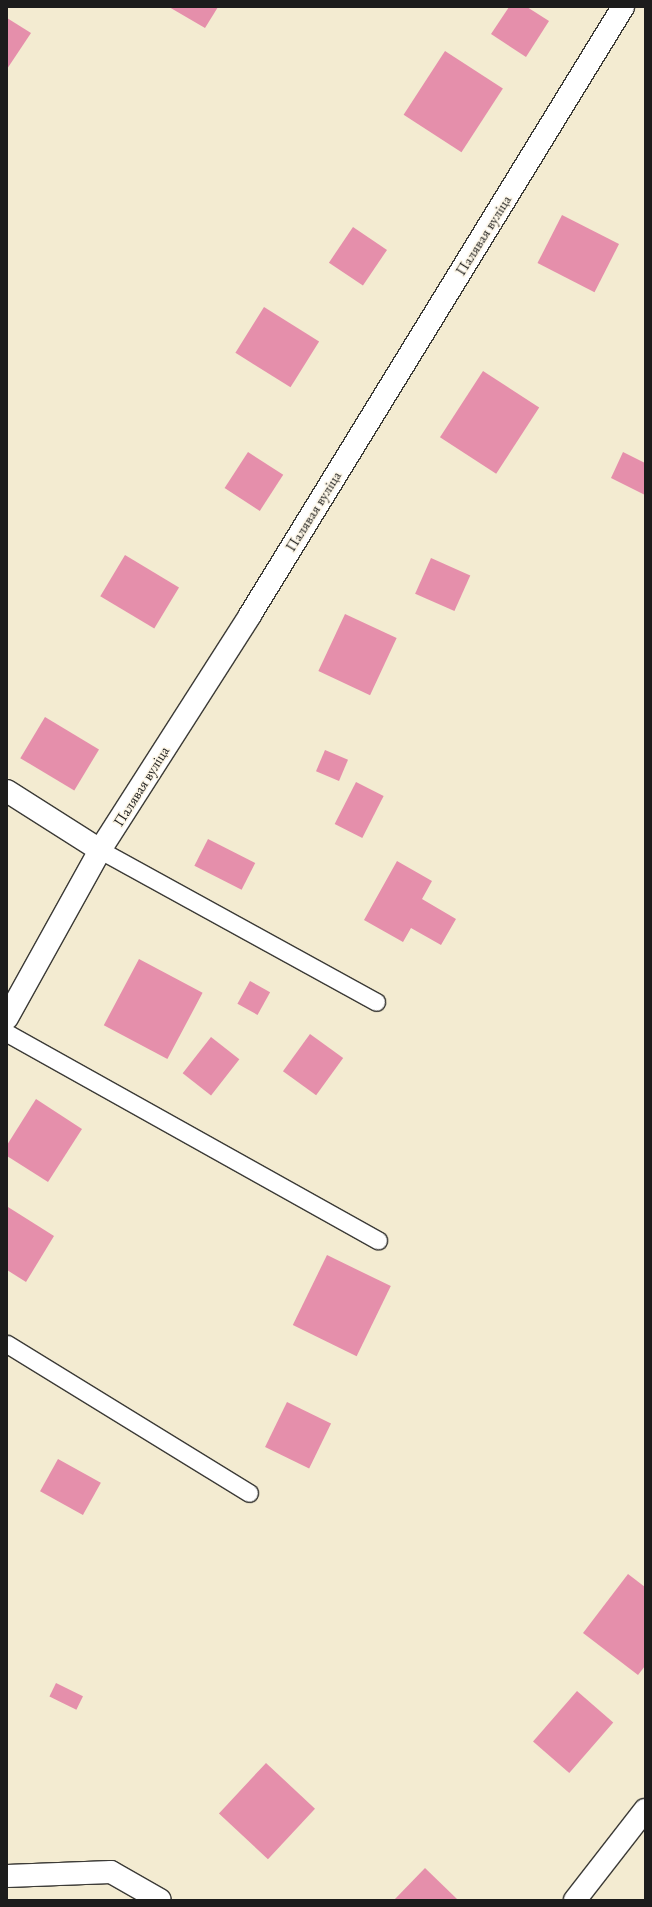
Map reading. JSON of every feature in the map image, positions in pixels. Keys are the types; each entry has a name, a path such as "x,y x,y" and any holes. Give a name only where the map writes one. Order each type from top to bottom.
{"street":[{"name":"Палявая вуліца","path":"7,1018 100,850 250,615 623,7"},
{"path":"7,792 100,850"},
{"path":"575,1900 645,1810"},
{"path":"7,1876 111,1872 160,1900"}],"lane":[{"path":"100,850 376,1002"},
{"path":"7,1033 378,1240"},
{"path":"7,1344 248,1493"}],"building":[{"path":"169,7 218,7 205,28"},
{"path":"509,7 527,7 549,21 526,57 491,34"},
{"path":"7,18 31,33 7,69"},
{"path":"445,51 503,89 461,152 404,115"},
{"path":"562,215 619,244 595,292 537,263"},
{"path":"353,227 387,250 363,286 329,263"},
{"path":"264,307 319,341 291,387 235,353"},
{"path":"483,371 539,407 496,474 440,437"},
{"path":"248,452 283,475 260,511 225,488"},
{"path":"623,452 645,463 645,495 611,478"},
{"path":"125,555 179,587 154,629 100,596"},
{"path":"431,558 470,575 454,611 415,594"},
{"path":"345,614 397,638 370,695 318,671"},
{"path":"45,717 99,749 74,791 20,758"},
{"path":"325,750 348,760 339,781 316,771"},
{"path":"356,782 384,796 362,838 335,824"},
{"path":"208,839 255,863 242,890 194,866"},
{"path":"397,861 432,881 422,899 456,919 441,945 411,928 403,942 364,920"},
{"path":"139,959 203,993 167,1059 104,1025"},
{"path":"250,981 270,992 258,1015 237,1004"},
{"path":"310,1034 343,1058 316,1095 283,1071"},
{"path":"211,1037 239,1059 211,1095 183,1073"},
{"path":"36,1099 82,1129 48,1182 7,1156 7,1145"},
{"path":"8,1207 54,1236 26,1282 7,1270"},
{"path":"327,1255 391,1286 357,1356 293,1325"},
{"path":"287,1402 331,1423 309,1468 265,1447"},
{"path":"58,1459 101,1483 83,1515 40,1491"},
{"path":"628,1574 645,1587 645,1666 638,1675 583,1633"},
{"path":"56,1683 83,1696 76,1710 49,1696"},
{"path":"577,1691 613,1722 569,1773 533,1742"},
{"path":"266,1763 315,1809 268,1859 219,1813"},
{"path":"425,1868 458,1900 394,1900"}]}
